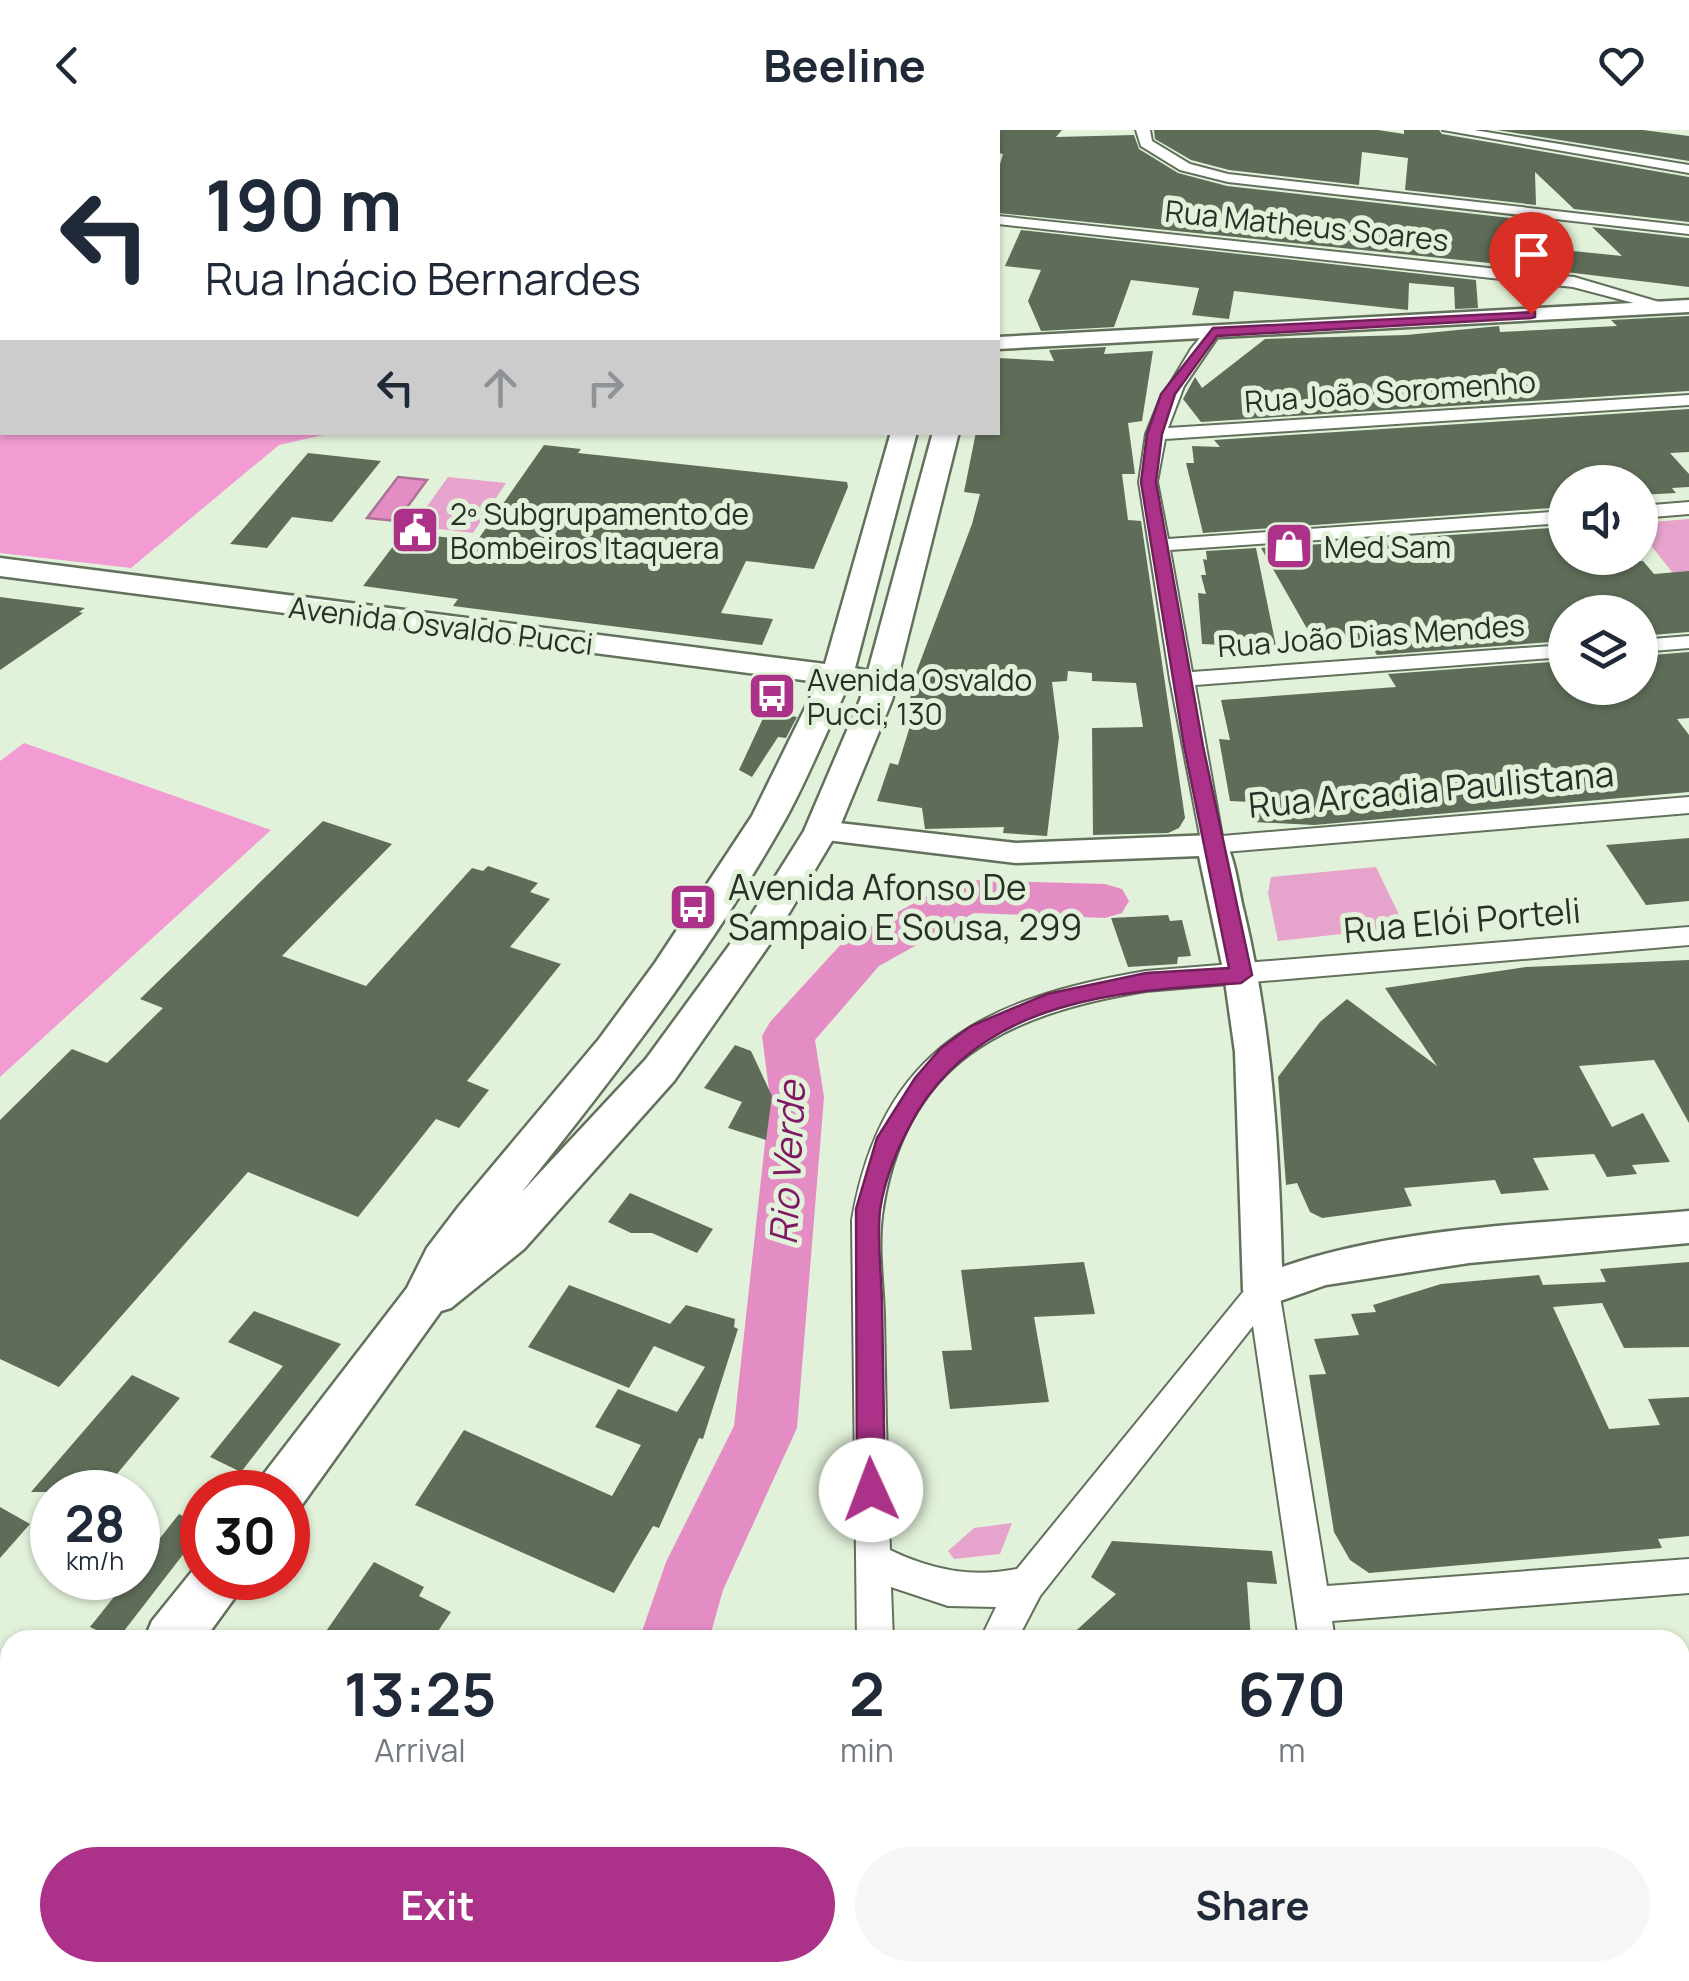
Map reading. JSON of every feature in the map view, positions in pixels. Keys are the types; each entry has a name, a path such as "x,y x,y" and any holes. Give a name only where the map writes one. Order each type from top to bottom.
{"main road":[{"path":"297,1470 423,1302 443,1262 474,1219 613,1050 769,817 833,686 903,435"},
{"path":"423,1302 508,1236 660,1070 763,926 822,832 879,691 945,435"},
{"name":"Avenida Osvaldo Pucci","path":"0,567 833,686"},
{"name":"Avenida Osvaldo Pucci","path":"0,584 879,691"},
{"path":"613,1050 660,1070"},
{"path":"179,1630 202,1600"}],"street":[{"path":"1143,130 1146,143 1166,158 1228,178 1689,230"},
{"path":"1450,130 1689,169"},
{"name":"Rua Matheus Soares","path":"1000,220 1574,282 1679,306"},
{"path":"1000,343 1679,306"},
{"path":"1213,332 1168,394 1155,434 1148,482 1212,845 1241,975 1261,1172 1262,1290 1314,1623 1689,1576"},
{"name":"Rua João Soromenho","path":"1155,434 1689,400"},
{"path":"1658,511 1689,508"},
{"path":"1160,545 1548,519"},
{"path":"1658,645 1689,642"},
{"name":"Rua João Dias Mendes","path":"1181,679 1548,652"},
{"name":"Rua Arcadia Paulistana","path":"822,832 1016,853 1212,845 1689,804"},
{"name":"Rua Elói Porteli","path":"875,1630 868,1209 889,1138 923,1084 950,1054 979,1032 1054,1000 1146,981 1689,936"},
{"path":"1003,1630 1027,1584 1262,1290 1344,1265 1469,1247 1689,1227"},
{"path":"873,1560 910,1579 946,1590 989,1593 1027,1584"}],"shaded area":[{"path":"0,435 323,435 279,445 131,568 0,553"},
{"path":"398,477 427,480 397,521 367,518"},
{"path":"448,477 506,483 473,533 413,526"},
{"path":"1689,519 1689,593 1658,554 1658,522"},
{"path":"24,743 271,830 0,1077 0,761"},
{"path":"1376,867 1405,927 1278,941 1268,893 1271,877"},
{"path":"1012,1523 1000,1554 954,1559 948,1551 974,1528"}],"building":[{"path":"1000,130 1062,130 1056,137 1134,135 1139,149 1178,173 1227,186 1537,221 1539,268 1000,213"},
{"path":"1154,130 1378,130 1404,134 1404,130 1439,130 1442,134 1689,177 1689,222 1574,209 1535,172 1536,205 1405,190 1408,158 1362,152 1359,185 1229,170 1191,160 1155,139"},
{"path":"1497,130 1643,130 1689,136 1689,161"},
{"path":"1592,227 1689,238 1689,287 1566,272 1563,250 1622,256"},
{"path":"1021,230 1476,280 1478,308 1455,309 1454,287 1409,283 1408,310 1234,291 1229,319 1192,315 1199,288 1131,280 1114,327 1041,331 1028,301 1041,270 1005,266"},
{"path":"1689,316 1689,391 1201,422 1183,399 1195,377 1202,388 1265,339 1406,335 1499,326 1500,332 1617,326 1611,320"},
{"path":"1106,347 1104,354 1153,351 1142,421 1128,423 1135,474 1122,474 1128,520 1141,521 1185,818 1179,828 1168,833 1093,835 1092,728 1143,727 1136,683 1092,681 1092,673 1068,671 1067,681 1052,682 1059,737 1047,836 1003,833 1004,827 925,829 922,808 877,801 890,763 898,765 915,710 906,708 918,678 914,678 972,524 980,494 964,492 975,435 1000,435 1000,358 1054,361 1049,350"},
{"path":"1689,409 1689,452 1670,453 1689,474 1689,487 1658,494 1658,465 1548,465 1548,508 1203,533 1186,463 1194,463 1192,446 1220,447 1214,440"},
{"path":"544,445 581,449 578,453 847,482 848,487 814,569 746,561 721,613 773,619 762,645 453,606 458,599 363,586 397,541 412,543 418,534 477,541"},
{"path":"308,453 381,461 332,522 292,517 267,548 230,544"},
{"path":"1548,528 1548,575 1658,575 1689,571 1689,632 1658,635 1658,595 1548,595 1548,642 1377,655 1370,644 1318,648 1261,548"},
{"path":"1256,548 1277,651 1227,655 1225,645 1202,644 1198,593 1206,594 1201,575 1206,575 1203,559 1207,560 1206,551"},
{"path":"0,597 85,608 0,670"},
{"path":"1689,652 1689,718 1677,719 1689,735 1689,792 1314,825 1254,822 1250,802 1230,801 1219,739 1230,740 1221,700 1396,687 1388,674 1548,662 1548,705 1658,705 1658,655"},
{"path":"766,712 797,717 786,738 778,737 752,777 739,770"},
{"path":"323,821 392,844 282,956 366,986 472,868 483,871 488,866 538,883 530,892 550,899 510,947 561,964 467,1081 489,1090 459,1128 436,1119 358,1217 248,1172 59,1387 0,1359 0,1120 72,1049 107,1063 163,1008 140,999"},
{"path":"1689,838 1689,901 1646,905 1606,845"},
{"path":"1168,915 1170,921 1182,920 1191,956 1178,957 1177,964 1128,967 1111,918"},
{"path":"1689,960 1689,1123 1654,1060 1579,1066 1612,1127 1643,1113 1670,1162 1632,1165 1637,1174 1607,1177 1594,1154 1533,1158 1549,1190 1501,1194 1495,1180 1404,1188 1412,1206 1322,1218 1310,1212 1297,1183 1286,1185 1278,1077 1320,1022 1347,999 1437,1066 1385,988 1526,967"},
{"path":"735,1045 751,1051 772,1096 766,1140 728,1128 742,1102 704,1088"},
{"path":"630,1193 713,1229 697,1253 652,1233 631,1233 608,1222"},
{"path":"1084,1262 1095,1314 1034,1317 1049,1402 950,1409 942,1351 972,1350 961,1270"},
{"path":"1689,1262 1689,1347 1624,1348 1602,1303 1553,1307 1609,1429 1660,1425 1648,1399 1689,1397 1689,1536 1658,1539 1662,1548 1369,1573 1350,1560 1334,1532 1309,1375 1326,1374 1314,1339 1359,1335 1351,1314 1376,1312 1373,1305 1441,1284 1539,1275 1543,1285 1606,1282 1600,1269"},
{"path":"569,1285 670,1324 686,1305 735,1319 734,1327 738,1329 703,1439 699,1438 659,1528 653,1526 614,1593 415,1505 464,1430 612,1496 641,1445 595,1427 618,1389 677,1412 705,1367 654,1346 629,1388 528,1347"},
{"path":"254,1311 341,1344 243,1470 210,1457 283,1366 228,1342"},
{"path":"132,1375 180,1398 120,1470 50,1470"},
{"path":"0,1507 30,1524 0,1558"},
{"path":"179,1514 180,1515 180,1558 160,1584 160,1538"},
{"path":"1112,1541 1272,1551 1277,1584 1247,1582 1250,1630 1077,1630 1116,1594 1091,1577"},
{"path":"374,1562 424,1587 419,1596 451,1612 439,1630 327,1630"},
{"path":"111,1600 148,1600 125,1630 90,1627"}],"waterway":[{"name":"Rio Verde","path":"677,1630 690,1586 765,1428 797,1097 788,1036 861,954 966,896 1105,901"}],"place":[{"name":"2º Subgrupamento de Bombeiros Itaquera","path":"415,530"},
{"name":"Med Sam","path":"1289,546"},
{"name":"Avenida Osvaldo Pucci, 130","path":"772,696"},
{"name":"Avenida Afonso De Sampaio E Sousa, 299","path":"693,907"}],"route":[{"path":"871,1490 868,1209 889,1138 923,1084 950,1054 979,1032 1054,1000 1146,981 1241,975 1193,746 1148,482 1155,434 1168,394 1213,332 1531,314"}]}
